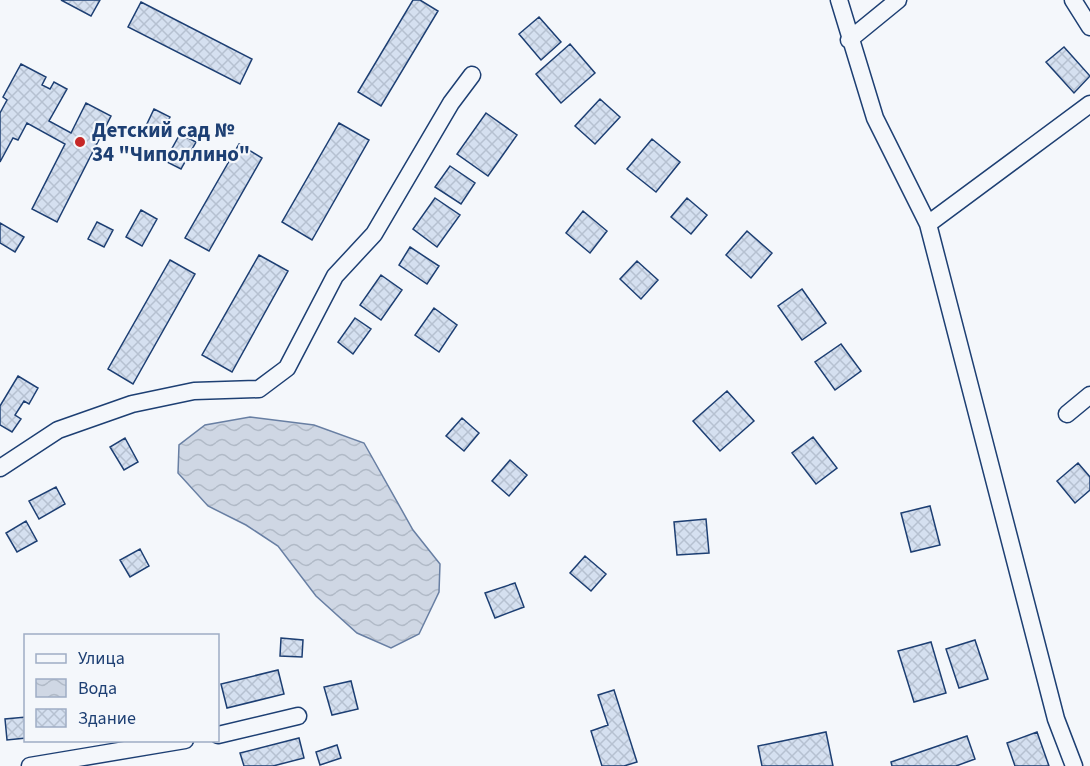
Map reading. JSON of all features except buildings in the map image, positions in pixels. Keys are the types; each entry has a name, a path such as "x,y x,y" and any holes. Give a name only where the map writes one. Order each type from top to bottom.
{"street":[{"path":"839,0 849,40 875,118 928,224 1053,708 1074,766"},
{"path":"849,40 898,0"},
{"path":"1073,0 1090,27"},
{"path":"0,468 58,430 132,404 186,393 259,389 287,368 335,276 374,234 451,103 472,75"},
{"path":"928,224 1090,104"},
{"path":"1067,414 1090,395"},
{"path":"219,735 298,716"},
{"path":"30,766 179,742"}],"water":[{"path":"250,417 314,425 364,443 413,530 440,564 439,592 419,634 391,648 357,633 316,596 278,546 246,525 208,506 178,473 179,445 205,425"}],"place":[{"name":"Детский сад № 34 \"Чиполлино\"","path":"80,142"}]}
